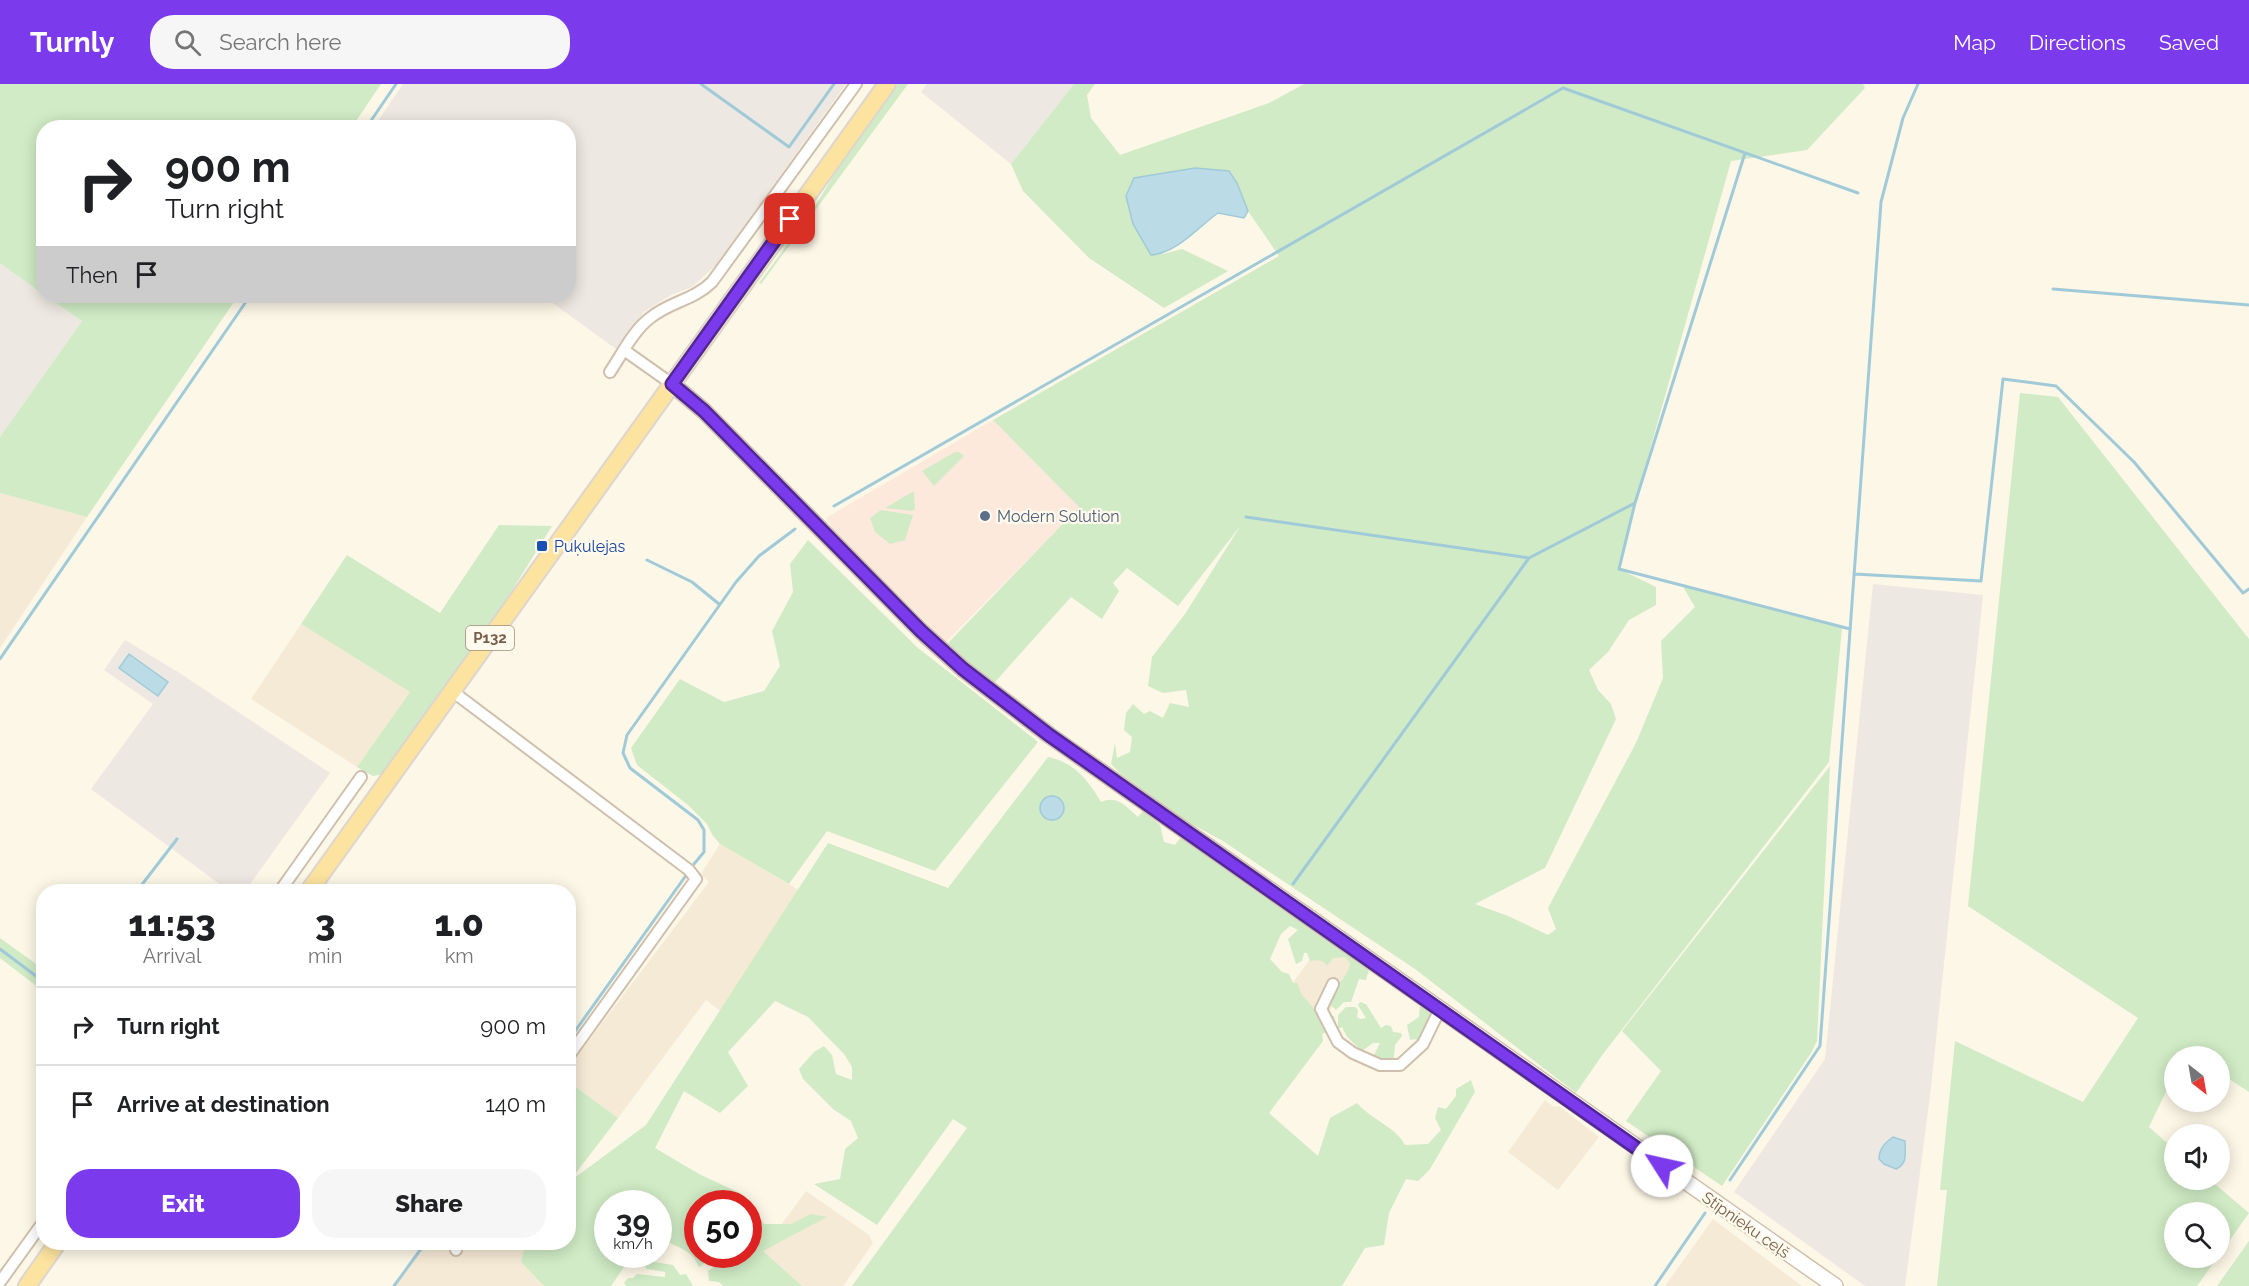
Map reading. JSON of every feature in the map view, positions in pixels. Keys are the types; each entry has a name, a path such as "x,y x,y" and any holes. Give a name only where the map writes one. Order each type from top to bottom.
{"main road":[{"name":"P132","path":"314,884 887,84"},
{"name":"Stīpnieku ceļš","path":"672,384 704,411 899,609 963,669 1049,735 1835,1286"},
{"path":"27,1286 52,1250"}],"street":[{"path":"610,372 638,329 650,317 696,295 712,282 856,84"},
{"path":"624,350 672,384"},
{"path":"452,691 689,870 696,879 576,1046"},
{"path":"285,884 361,777"},
{"path":"1333,984 1322,1009 1338,1042 1353,1053 1380,1065 1400,1065 1423,1044 1440,1009"},
{"path":"0,1282 36,1232"}],"shaded area":[{"path":"403,84 846,84 715,266 692,287 671,295 644,312 616,349 553,303 576,303 576,120 379,120"},
{"path":"927,84 1074,84 1011,164 921,92"},
{"path":"0,263 36,288 36,303 57,303 82,321 0,437"},
{"path":"993,420 1080,507 946,642 834,531 826,518"},
{"path":"0,493 87,517 0,648"},
{"path":"1873,584 1983,595 1930,1096 1905,1286 1865,1286 1734,1192 1825,1059"},
{"path":"301,624 410,692 357,767 251,699"},
{"path":"125,640 178,672 330,773 250,884 220,884 91,789 153,704 104,670"},
{"path":"720,844 816,900 730,1018 706,1000 618,1118 576,1087 576,1057 709,882 701,874"},
{"path":"1325,939 1366,968 1321,1020 1283,996"},
{"path":"1545,1100 1554,1107 1559,1106 1599,1137 1558,1190 1508,1152"},
{"path":"806,1191 869,1235 873,1243 843,1286 802,1286 762,1251"},
{"path":"1713,1219 1802,1286 1665,1286"},
{"path":"420,1250 524,1250 521,1262 544,1286 394,1286"}],"green space":[{"path":"0,84 381,84 357,120 36,120 36,289 0,263"},
{"path":"898,84 908,84 761,284 759,283 812,211 837,170"},
{"path":"1074,84 1095,84 1087,95 1091,118 1120,155 1269,103 1304,84 1863,84 1865,88 1807,150 1731,161 1635,503 1619,569 1656,587 1656,605 1629,620 1608,652 1589,670 1598,690 1611,704 1616,719 1545,868 1475,904 1508,916 1548,935 1556,929 1548,908 1636,743 1663,678 1661,641 1695,607 1682,585 1842,628 1829,762 1603,1054 1576,1093 1415,969 1223,841 1188,822 1121,774 1111,764 1115,743 1117,758 1130,752 1132,737 1124,730 1126,713 1133,704 1144,714 1150,711 1163,718 1170,703 1189,707 1186,690 1163,693 1148,686 1152,657 1185,614 1241,525 1178,606 1127,568 1113,583 1119,591 1102,619 1071,597 995,682 968,662 948,643 1079,507 993,420 1279,256 1248,211 1237,183 1195,168 1134,178 1163,254 1182,249 1228,271 1164,308 1089,258 1023,191 1011,164"},
{"path":"56,303 233,303 87,517 0,493 0,437 82,321"},
{"path":"2020,393 2058,397 2249,639 2249,1092 2230,1080 2230,1046 2164,1046 2164,1096 2149,1127 2164,1140 2164,1190 2222,1190 2249,1213 2230,1240 2230,1202 2164,1202 2164,1268 2210,1268 2197,1286 1937,1286 1947,1190 1940,1190 1955,1041 2083,1102 2138,1018 1968,906"},
{"path":"955,452 964,456 934,486 922,471"},
{"path":"914,491 915,509 912,511 885,508"},
{"path":"881,510 913,515 905,540 890,544 875,532 870,518"},
{"path":"499,525 552,526 508,597 384,774 373,776 357,767 410,692 301,624 347,555 440,613"},
{"path":"808,540 918,648 1038,742 935,871 827,831 789,884 720,844 707,824 688,805 637,765 631,748 680,679 724,702 764,691 780,666 772,631 793,592 790,564"},
{"path":"1048,757 1057,759 1079,773 1101,802 1117,801 1138,817 1143,811 1160,825 1164,842 1175,845 1181,837 1188,840 1330,942 1370,966 1366,980 1359,979 1351,1002 1344,1002 1336,1010 1329,1003 1330,997 1349,969 1350,963 1345,957 1333,958 1327,966 1322,961 1310,961 1307,953 1304,953 1302,961 1296,964 1288,939 1298,930 1290,926 1281,934 1270,959 1282,972 1289,974 1293,983 1297,983 1302,995 1320,1015 1334,1016 1336,1023 1329,1031 1322,1034 1323,1041 1269,1113 1318,1156 1330,1118 1357,1103 1396,1133 1405,1145 1428,1144 1441,1130 1435,1118 1438,1107 1446,1109 1456,1096 1456,1089 1471,1080 1475,1092 1430,1169 1418,1181 1406,1179 1389,1213 1384,1245 1365,1248 1342,1286 852,1286 967,1128 953,1119 877,1225 814,1184 840,1179 845,1149 858,1138 851,1121 833,1109 803,1079 799,1069 814,1052 824,1046 832,1055 836,1074 852,1080 852,1067 844,1054 808,1017 775,1001 728,1052 748,1086 720,1113 684,1091 655,1148 699,1174 733,1190 684,1190 684,1250 672,1244 672,1190 594,1190 594,1268 623,1268 611,1286 544,1286 521,1262 524,1250 576,1250 576,1177 646,1125 828,843 948,888"},
{"path":"1830,766 1817,1041 1722,1186 1626,1121 1661,1071 1622,1031"},
{"path":"0,938 36,964 36,986 0,958"},
{"path":"1360,1002 1366,1004 1381,1028 1386,1025 1391,1026 1393,1032 1401,1033 1402,1036 1395,1045 1394,1057 1388,1062 1376,1061 1374,1055 1380,1043 1373,1043 1362,1051 1347,1037 1342,1027 1338,1029 1338,1015 1346,1007 1355,1007 1358,1010 1357,1017 1366,1018 1358,1005"},
{"path":"1420,1005 1432,1014 1427,1030 1419,1041 1410,1040 1407,1025 1419,1017"},
{"path":"576,1087 618,1118 576,1173"},
{"path":"811,1214 827,1217 763,1251 802,1286 723,1286 719,1282 709,1281 708,1271 712,1268 762,1268 762,1221 764,1224 791,1224"},
{"path":"2249,1241 2249,1286 2217,1286"},
{"path":"673,1265 680,1275 686,1274 693,1286 626,1286 624,1283 628,1278 633,1278 637,1274 665,1277 665,1272 647,1269 672,1268"}],"water":[{"path":"1195,168 1229,171 1237,183 1248,211 1244,218 1218,213 1178,245 1151,255 1133,224 1126,196 1134,178"},
{"path":"129,654 168,682 158,696 119,668"},
{"path":"1052,796 1061,799 1064,808 1061,817 1052,820 1043,817 1040,808 1043,799"},
{"path":"1893,1137 1905,1141 1904,1161 1896,1169 1879,1159 1883,1146"}],"waterway":[{"path":"371,120 396,84"},
{"path":"701,84 789,147 834,84"},
{"path":"1730,1180 1820,1046 1881,202 1903,118 1918,84"},
{"path":"834,506 1563,88 1858,193"},
{"path":"1745,153 1635,503 1619,569 1850,629"},
{"path":"2053,289 2249,305"},
{"path":"0,659 245,303"},
{"path":"1854,574 1981,581 2003,379 2056,386 2134,462 2243,593 2249,589"},
{"path":"1293,884 1529,558 1635,503"},
{"path":"1246,517 1529,558"},
{"path":"694,864 704,852 704,830 698,820 630,768 623,753 627,735 736,582 759,556 795,529"},
{"path":"647,560 692,582 719,604"},
{"path":"142,884 177,839"},
{"path":"576,1030 687,874"},
{"path":"0,949 36,976"},
{"path":"1655,1286 1705,1213"},
{"path":"394,1286 420,1250"}],"place":[{"name":"Modern Solution","path":"985,516"},
{"name":"Puķulejas","path":"542,546"}],"route":[{"path":"790,219 672,384 704,411 891,602 963,669 1049,735 1662,1166"}]}
